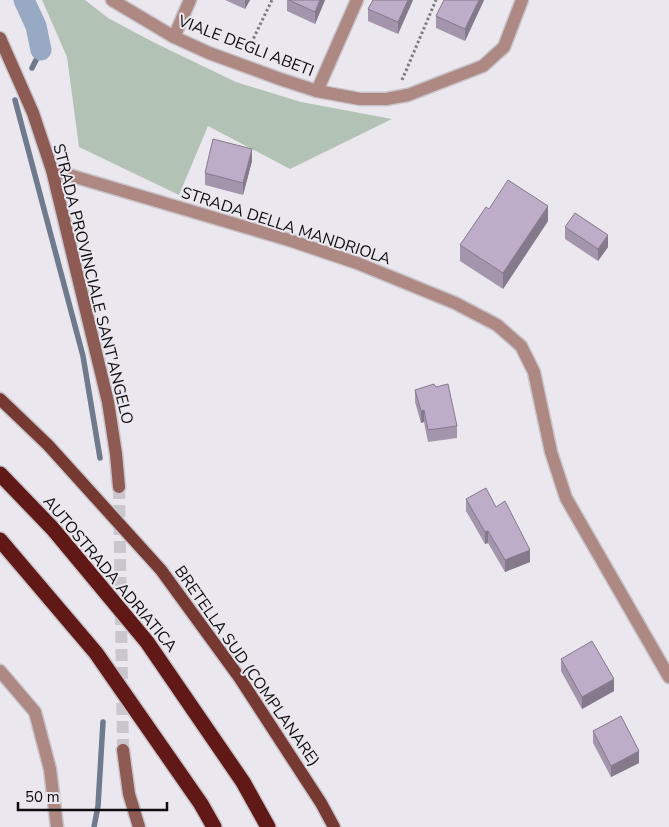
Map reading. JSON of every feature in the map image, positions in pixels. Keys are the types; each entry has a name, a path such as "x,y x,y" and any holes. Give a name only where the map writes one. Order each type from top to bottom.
{"highway":[{"name":"AUTOSTRADA ADRIATICA","path":"0,474 53,529 147,642 243,782 268,827"},
{"path":"0,540 96,653 201,804 214,827"}],"main road":[{"name":"STRADA PROVINCIALE SANT'ANGELO","path":"0,38 33,113 52,170 108,402 119,487"},
{"name":"BRETELLA SUD (COMPLANARE)","path":"0,399 48,446 161,570 244,684 321,802 334,827"},
{"path":"123,750 129,794 139,827"}],"street":[{"name":"VIALE DEGLI ABETI","path":"112,0 174,37 262,73 317,91 360,99 386,99 408,95 484,66 504,47 522,0"},
{"path":"174,37 190,0"},
{"path":"317,91 357,0"},
{"name":"STRADA DELLA MANDRIOLA","path":"52,170 279,237 357,263 455,303 497,325 521,346 534,372 551,452 566,498 669,677"},
{"path":"0,671 35,712 50,769 57,827"}],"path":[{"path":"245,57 272,0"},
{"path":"399,88 436,0"}],"green space":[{"path":"42,0 85,0 108,18 236,82 301,102 392,119 290,169 208,126 179,195 79,147 67,57"}],"building":[{"path":"289,0 320,0 315,12"},
{"path":"373,0 408,0 398,22 368,9"},
{"path":"444,0 479,0 465,29 436,16"},
{"path":"213,139 252,149 243,183 205,173"},
{"path":"508,180 548,206 503,273 460,245 486,207 489,209"},
{"path":"575,213 608,235 598,249 565,227"},
{"path":"434,384 436,387 448,384 457,426 428,430 424,410 421,411 415,390"},
{"path":"486,488 496,507 505,501 530,550 505,560 488,531 485,532 466,499"},
{"path":"592,641 614,679 582,697 561,659"},
{"path":"621,716 639,751 611,766 593,731"}],"waterway":[{"path":"24,0 36,26 41,50"},
{"path":"32,68 41,50"},
{"path":"15,100 83,356 100,458"},
{"path":"94,827 98,806 103,722"}],"tunnel":[{"path":"119,487 123,750"}]}
